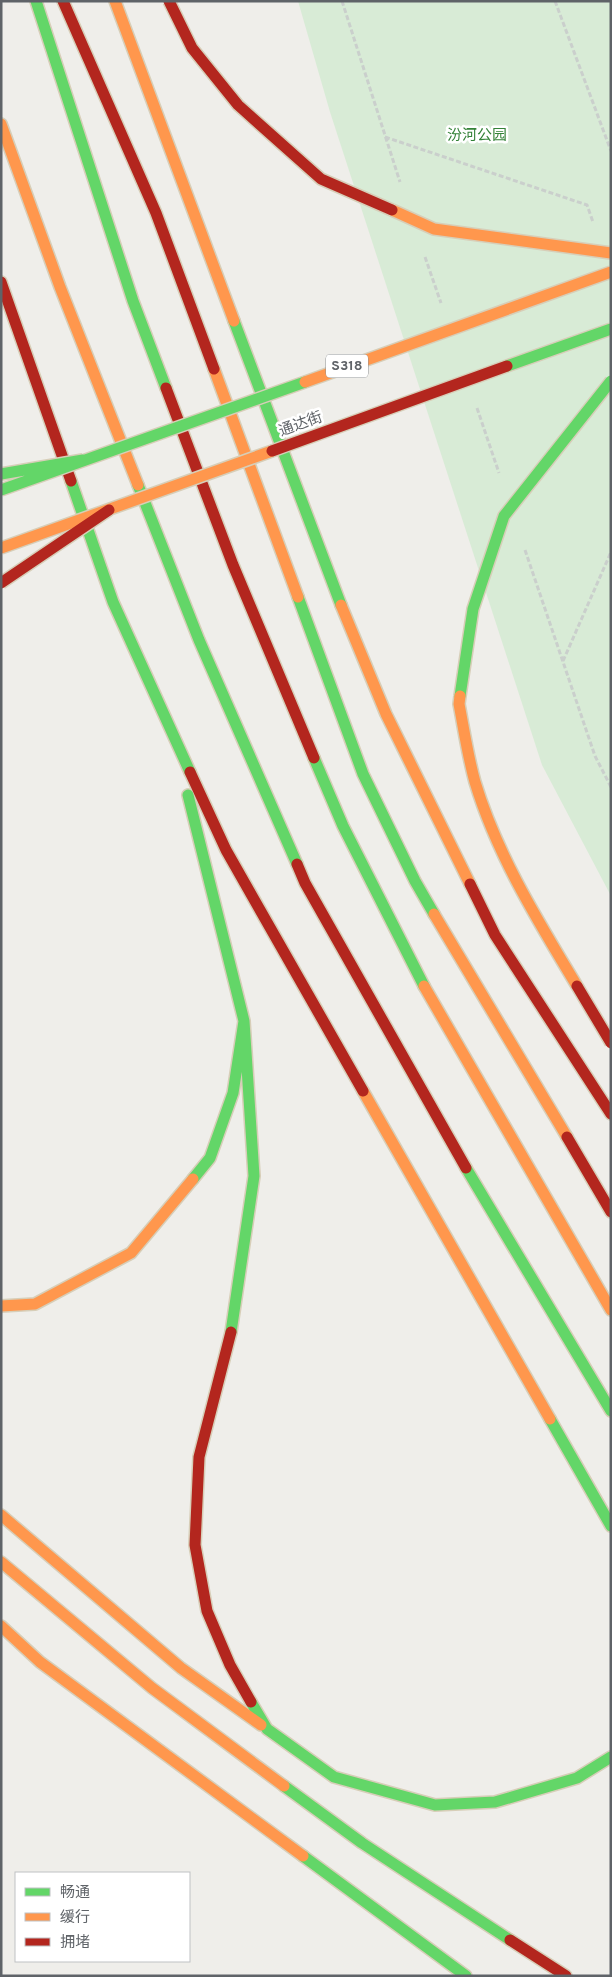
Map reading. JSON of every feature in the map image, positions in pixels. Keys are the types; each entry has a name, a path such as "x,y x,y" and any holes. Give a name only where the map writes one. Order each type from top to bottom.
{"main road":[{"path":"36,1 137,310 233,565 343,826 424,988 611,1310"},
{"path":"63,1 156,213 363,774 414,881 611,1212"},
{"path":"114,1 350,630 386,714 495,935 611,1114"},
{"path":"169,1 192,48 238,105 321,179 434,229 611,253"},
{"path":"1,124 60,287 199,640 305,883 448,1137 611,1412"},
{"name":"S318","path":"1,490 611,272"},
{"path":"1,282 113,602 226,850 611,1526"},
{"path":"1,290 12,313"},
{"name":"通达街","path":"1,548 611,329"},
{"path":"611,381 504,516 473,609 459,704 476,782 504,857 535,916 611,1043"},
{"path":"1,474 83,460"},
{"path":"1,582 109,510"},
{"path":"172,730 244,1021 254,1176 234,1322 199,1457 195,1545 207,1611 230,1665 267,1729"},
{"path":"1,1306 35,1304 131,1253 210,1158 233,1093 244,1021"},
{"path":"1,1515 181,1668 334,1777 435,1805 495,1802 577,1778 611,1757"},
{"path":"1,1562 152,1688 362,1843 566,1976"},
{"path":"1,1626 40,1662 466,1976"}],"path":[{"path":"555,1 611,151"},
{"path":"384,136 587,205 596,230"},
{"path":"563,662 611,552"}],"green space":[{"name":"汾河公园","path":"298,1 611,1 611,896 542,765 330,112"}],"traffic: fast":[{"path":"36,1 133,301 166,388"},
{"path":"234,321 341,605"},
{"path":"507,366 611,329"},
{"path":"460,696 473,609 504,516 611,381"},
{"path":"1,490 305,382"},
{"path":"1,474 83,460"},
{"path":"71,481 113,602 190,772"},
{"path":"138,485 199,640 297,864"},
{"path":"298,597 363,774 415,881 434,914"},
{"path":"314,758 343,826 424,986"},
{"path":"188,795 244,1021 233,1093 210,1158 193,1179"},
{"path":"231,1332 254,1176 244,1021"},
{"path":"466,1168 611,1411"},
{"path":"550,1419 611,1526"},
{"path":"251,1702 267,1729 334,1777 435,1805 495,1802 577,1778 611,1757"},
{"path":"284,1786 362,1843 510,1940"},
{"path":"303,1856 466,1976"}],"traffic: slow":[{"path":"115,1 234,321"},
{"path":"1,124 60,287 138,485"},
{"path":"392,210 434,229 611,253"},
{"path":"305,382 611,272"},
{"path":"214,369 298,597"},
{"path":"1,548 272,451"},
{"path":"341,605 386,714 470,884"},
{"path":"460,696 459,704 468,753 484,809 520,887 577,986"},
{"path":"434,914 567,1137"},
{"path":"424,986 611,1310"},
{"path":"363,1091 550,1419"},
{"path":"1,1306 35,1304 131,1253 193,1179"},
{"path":"1,1515 181,1668 261,1725"},
{"path":"1,1562 152,1688 284,1786"},
{"path":"1,1626 40,1662 303,1856"}],"traffic: jam":[{"path":"63,1 156,213 214,369"},
{"path":"169,1 192,48 238,105 321,179 392,210"},
{"path":"1,282 71,481"},
{"path":"272,451 507,366"},
{"path":"166,388 233,565 314,758"},
{"path":"1,583 109,510"},
{"path":"190,772 226,850 363,1091"},
{"path":"297,864 305,883 466,1168"},
{"path":"470,884 495,935 611,1114"},
{"path":"577,986 611,1043"},
{"path":"567,1137 611,1212"},
{"path":"231,1332 199,1457 195,1545 207,1611 230,1665 251,1702"},
{"path":"510,1940 566,1976"}]}
